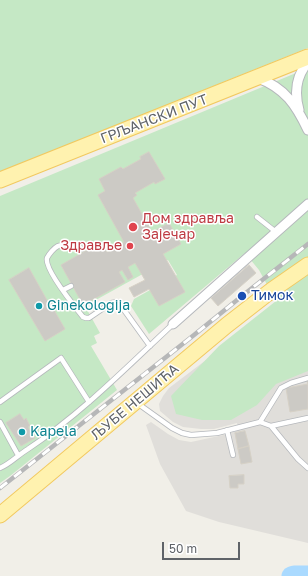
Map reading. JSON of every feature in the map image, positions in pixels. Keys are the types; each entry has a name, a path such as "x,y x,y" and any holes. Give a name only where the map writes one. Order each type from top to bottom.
{"main road":[{"name":"ГРЉАНСКИ ПУТ","path":"0,180 308,57"},
{"name":"ЉУБЕ НЕШИЋА","path":"0,516 227,325 272,290 308,265"},
{"name":"ЉУБЕ НЕШИЋА","path":"272,290 308,268"}],"street":[{"path":"300,113 296,97 297,82 302,70 308,62"},
{"path":"258,78 267,81 278,88 292,102 300,113 308,130"},
{"path":"173,324 308,204"}],"lane":[{"path":"257,217 276,232"},
{"path":"82,249 73,244 69,244 54,249 47,258 48,265 53,276 86,318 90,318 113,302 119,303 150,346"},
{"path":"63,290 71,286"},
{"path":"0,468 44,438 89,402 108,386 173,324"},
{"path":"0,402 61,358 89,402"},
{"path":"260,422 281,388 290,383 308,378"},
{"path":"135,402 172,428 182,433 191,435 217,433 260,422 271,426 298,459 308,468"},
{"path":"271,426 308,418"},
{"path":"0,422 18,455"},
{"path":"227,430 233,455"}],"shaded area":[{"path":"308,321 308,543 219,522 186,511 160,464 146,425 151,422 179,440 191,442 228,434 238,430 237,423 214,429 183,427 173,422 160,411 159,404 163,396 169,388 210,357"}],"green space":[{"path":"0,0 308,0 308,48 0,172"},
{"path":"308,68 308,371 276,384 257,405 231,420 202,420 176,414 171,396 219,346 276,301 259,270 245,253 149,334 131,306 134,299 177,275 168,260 85,306 100,333 94,336 97,343 91,346 117,390 0,483 0,196"}],"building":[{"name":"Дом здравља Зајечар","path":"149,152 165,179 155,184 154,182 135,193 137,195 133,198 152,232 169,223 181,244 163,254 185,292 159,306 149,289 134,297 129,288 145,280 135,263 128,267 133,277 128,280 122,270 119,272 125,282 83,305 61,265 101,242 107,252 124,242 98,195 105,191 99,179 121,167 123,169 141,159 140,157"},
{"path":"249,265 256,273 218,306 211,298"},
{"name":"Ginekologija","path":"29,268 48,302 50,301 55,309 54,310 65,329 45,341 9,280"},
{"path":"308,384 308,409 290,412 286,388"},
{"name":"Kapela","path":"20,414 24,420 26,418 30,426 28,427 35,438 21,446 6,423"},
{"path":"245,431 249,446 238,449 235,433"},
{"path":"249,446 252,462 241,464 238,449"},
{"path":"244,475 244,484 238,484 238,488 230,488 229,476"}],"waterway":[{"path":"291,576 308,575"}],"railway":[{"path":"0,488 308,244"}],"place":[{"name":"Дом здравља Зајечар","path":"133,227"},
{"name":"Здравље","path":"130,246"},
{"name":"Тимок","path":"242,296"},
{"name":"Ginekologija","path":"39,306"},
{"name":"Kapela","path":"22,432"}]}
